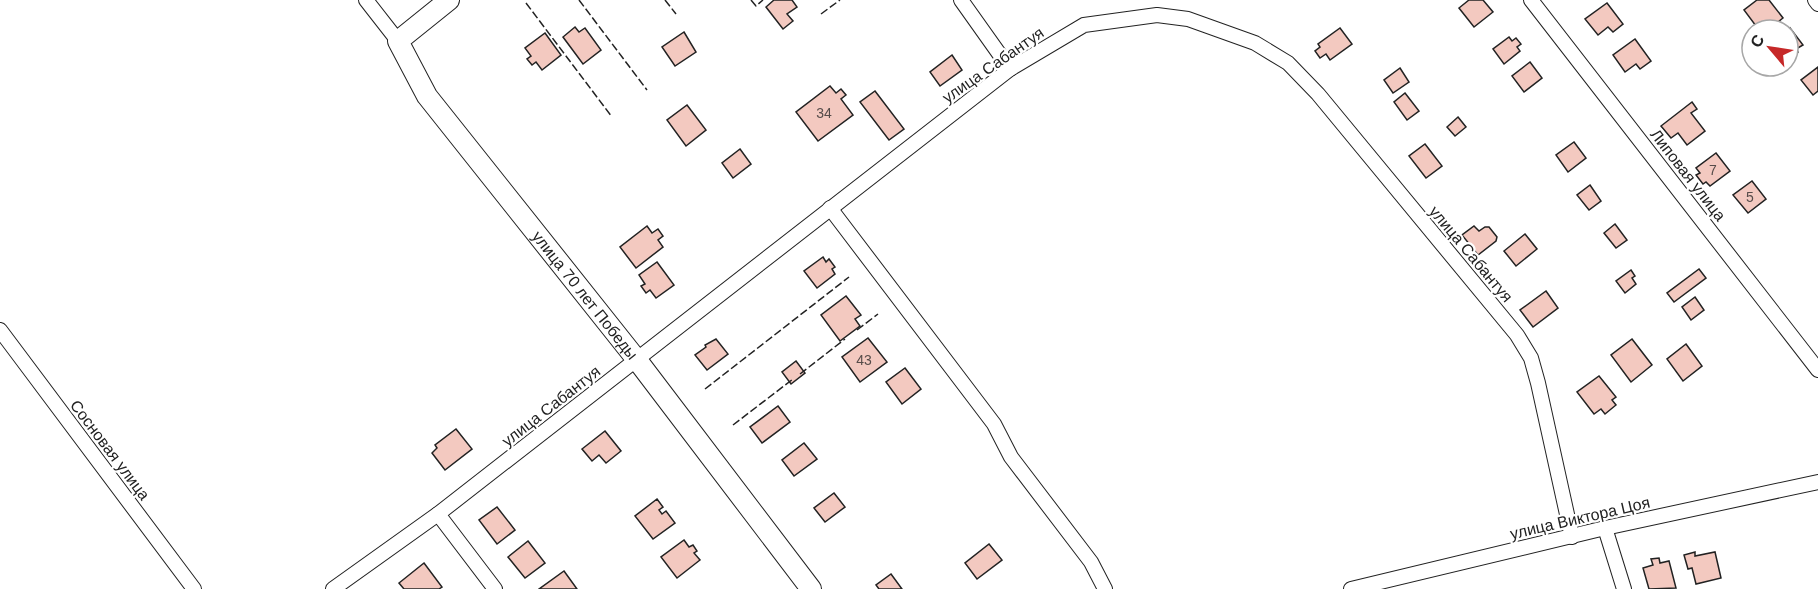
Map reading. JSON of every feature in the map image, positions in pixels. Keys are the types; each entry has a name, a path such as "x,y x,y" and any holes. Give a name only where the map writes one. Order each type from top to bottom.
{"street":[{"name":"улица 70 лет Победы","path":"366,0 398,41 427,96 637,360 811,589"},
{"path":"398,41 449,0"},
{"path":"961,0 1010,69"},
{"name":"Липовая улица","path":"1531,0 1818,370"},
{"path":"1815,0 1818,4"},
{"name":"улица Сабантуя","path":"333,589 438,514 1010,69 1084,25 1157,15 1188,19 1228,32 1255,43 1288,63 1325,103 1516,335 1531,358 1538,382 1572,537"},
{"path":"830,208 994,424 1011,457 1091,562 1105,589"},
{"name":"Сосновая улица","path":"0,330 194,589"},
{"name":"улица Виктора Цоя","path":"1351,589 1383,585 1605,528 1818,482"},
{"path":"438,514 495,589"},
{"path":"1605,528 1624,589"}],"building":[{"path":"774,0 792,0 797,7 787,14 793,21 783,29 766,7"},
{"path":"1469,0 1483,0 1493,12 1474,27 1459,8"},
{"path":"1757,0 1769,0 1783,18 1750,18 1744,10"},
{"path":"1607,3 1623,24 1613,32 1608,27 1598,35 1585,19"},
{"path":"575,27 579,32 585,28 601,50 583,64 563,37"},
{"path":"1340,28 1352,44 1330,60 1326,54 1320,58 1315,51 1320,47 1318,44"},
{"path":"684,32 696,52 675,66 662,47"},
{"path":"545,33 561,55 542,70 536,62 532,65 527,59 531,56 525,48"},
{"path":"1509,37 1512,41 1516,38 1521,44 1517,47 1520,51 1504,64 1493,49"},
{"path":"1635,39 1651,61 1640,69 1636,64 1625,72 1613,55"},
{"path":"952,55 962,70 940,86 930,72"},
{"path":"1530,62 1542,78 1524,92 1512,76"},
{"path":"1818,67 1818,91 1813,95 1801,80"},
{"path":"1400,68 1409,82 1393,93 1384,80"},
{"path":"830,86 836,93 841,89 846,95 841,99 853,115 818,141 796,112"},
{"path":"875,91 904,129 889,140 860,102"},
{"path":"1405,93 1419,111 1407,120 1394,102"},
{"path":"1692,102 1697,109 1691,113 1705,131 1687,145 1678,133 1671,138 1661,126"},
{"path":"687,105 706,130 686,146 667,120"},
{"path":"1458,117 1466,127 1455,136 1447,127"},
{"path":"1574,142 1586,158 1568,172 1556,155"},
{"path":"1425,144 1442,166 1426,178 1409,156"},
{"path":"740,149 751,164 733,178 722,163"},
{"path":"1716,153 1730,171 1710,186 1706,182 1703,184 1696,175 1700,173 1696,168"},
{"path":"1752,181 1766,199 1748,213 1733,195"},
{"path":"1590,185 1601,201 1589,210 1577,195"},
{"path":"1615,224 1627,240 1616,248 1604,233"},
{"path":"647,226 652,233 658,229 663,236 658,240 663,247 636,268 620,247"},
{"path":"1474,226 1479,231 1489,227 1497,237 1496,241 1478,255 1462,235"},
{"path":"1525,234 1537,249 1516,266 1504,251"},
{"path":"823,257 826,262 829,259 835,267 832,269 835,274 817,288 804,271"},
{"path":"657,262 674,285 656,298 650,290 646,293 641,286 645,284 639,275"},
{"path":"1699,269 1706,278 1674,302 1667,293"},
{"path":"1631,270 1636,284 1625,293 1616,281"},
{"path":"1546,291 1558,308 1533,327 1520,310"},
{"path":"846,296 861,315 855,319 860,326 840,341 821,315"},
{"path":"1695,297 1704,310 1691,320 1682,307"},
{"path":"868,338 887,362 860,382 842,357"},
{"path":"716,339 728,354 707,370 695,355 706,347 705,345"},
{"path":"1632,339 1652,365 1631,382 1611,355"},
{"path":"1686,344 1702,366 1683,381 1667,359"},
{"path":"796,361 805,373 791,384 782,372"},
{"path":"905,368 921,389 902,404 886,382"},
{"path":"1599,376 1616,397 1612,400 1616,405 1605,414 1601,409 1594,414 1577,392"},
{"path":"778,406 790,422 762,443 750,427"},
{"path":"456,429 472,449 445,470 432,453 437,448 435,445"},
{"path":"605,431 621,451 606,463 599,455 592,461 582,449"},
{"path":"804,443 817,459 794,476 782,460"},
{"path":"834,493 845,507 825,522 814,508"},
{"path":"657,499 663,507 659,510 662,514 666,511 675,523 653,539 635,516"},
{"path":"497,507 515,530 497,544 479,520"},
{"path":"684,540 689,547 693,545 697,551 694,553 700,560 677,578 661,557"},
{"path":"528,541 545,563 525,578 508,557"},
{"path":"989,544 1002,560 977,579 965,563"},
{"path":"1695,552 1695,556 1715,552 1721,578 1696,584 1692,568 1688,569 1684,555"},
{"path":"1659,558 1660,563 1669,561 1676,588 1649,589 1643,568 1653,565 1651,559"},
{"path":"424,563 442,587 439,589 404,589 399,583"},
{"path":"564,571 577,589 539,589"},
{"path":"891,574 902,589 879,589 876,585"}],"fence":[{"path":"579,0 647,90"},
{"path":"665,0 676,14"},
{"path":"751,0 756,6 763,0"},
{"path":"821,14 840,0"},
{"path":"526,3 612,117"},
{"path":"705,389 849,277"},
{"path":"857,330 878,314"},
{"path":"800,374 845,339"},
{"path":"733,425 793,379"}]}
